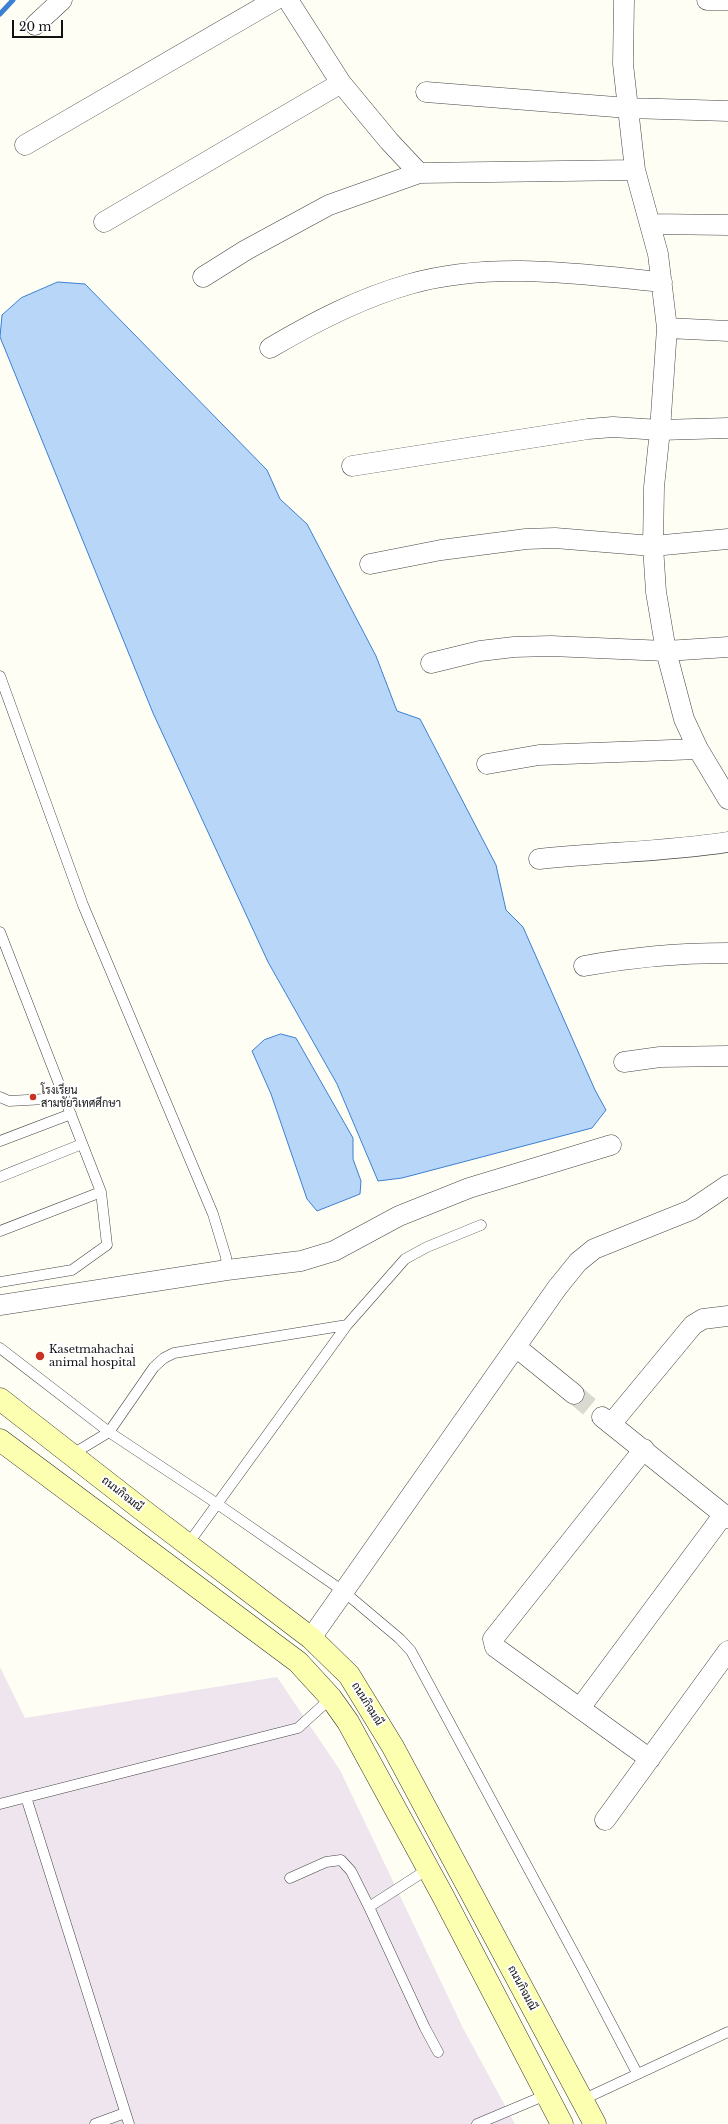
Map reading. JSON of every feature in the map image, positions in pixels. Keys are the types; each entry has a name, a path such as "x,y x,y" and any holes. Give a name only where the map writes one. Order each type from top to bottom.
{"main road":[{"name":"ถนนกิจมณี","path":"0,1399 311,1638 349,1675 393,1747 596,2124"},
{"path":"0,1440 298,1662 331,1698 348,1722 428,1869 562,2124"}],"street":[{"path":"35,25 62,0"},
{"path":"25,145 275,0"},
{"path":"288,0 341,83 389,141 419,173"},
{"path":"624,0 623,64 635,170 651,224 662,282 667,328 660,430 654,487 653,546 656,592 666,651 684,719 698,749 728,799"},
{"path":"707,0 728,0"},
{"path":"104,222 341,83"},
{"path":"426,92 628,108 728,111"},
{"path":"203,277 246,250 329,204 419,173 635,170"},
{"path":"651,224 728,225"},
{"path":"270,348 341,309 410,284 441,278 515,271 562,273 662,282"},
{"path":"667,328 728,331"},
{"path":"352,466 588,429 613,427 660,430 728,428"},
{"path":"370,564 441,550 526,539 555,538 653,546 728,539"},
{"path":"431,663 480,651 514,647 551,646 666,651 728,647"},
{"path":"486,764 539,756 698,749"},
{"path":"539,859 598,852 688,848 728,842"},
{"path":"584,966 627,958 681,953 728,953"},
{"path":"624,1062 660,1057 728,1056"},
{"path":"0,1305 227,1270 302,1261 334,1251 399,1216 469,1188 611,1145"},
{"path":"311,1638 342,1591 578,1262 594,1249 691,1210 728,1185"},
{"path":"580,1708 726,1516 606,1421 693,1325 703,1319 728,1316"},
{"path":"516,1347 574,1394"},
{"path":"644,1450 493,1639 495,1647 650,1759"},
{"path":"605,1820 728,1651"}],"lane":[{"path":"0,676 83,905 213,1214 226,1257 227,1270"},
{"path":"0,932 101,1192 107,1244 72,1270 0,1282"},
{"path":"0,1097 9,1101 64,1098"},
{"path":"0,1141 71,1114"},
{"path":"0,1177 82,1144"},
{"path":"0,1231 101,1192"},
{"path":"188,1544 216,1503 347,1325 405,1259 427,1247 481,1225"},
{"path":"71,1454 109,1432 154,1367 164,1358 174,1353 347,1325"},
{"path":"0,1348 109,1432 216,1503 342,1591 400,1639 411,1651 637,2073"},
{"path":"0,1804 298,1728 331,1698"},
{"path":"26,1797 124,2113 129,2124"},
{"path":"290,1878 326,1862 340,1860 351,1871 438,2052"},
{"path":"369,1906 428,1869"},
{"path":"582,2100 637,2073 728,2032"},
{"path":"478,2124 546,2095"},
{"path":"95,2124 124,2113"}],"shaded area":[{"path":"0,1667 25,1718 277,1677 340,1770 463,2028 515,2124 0,2124"}],"water":[{"path":"58,282 85,284 267,470 280,499 307,524 376,656 397,711 420,719 496,865 506,910 523,927 595,1090 606,1110 592,1128 402,1178 378,1181 337,1084 268,962 153,713 0,337 2,315 21,298"},
{"path":"281,1034 296,1038 353,1138 353,1159 361,1181 360,1194 317,1211 307,1199 271,1094 252,1051 264,1040"}],"waterway":[{"path":"0,14 13,0"}],"tunnel":[{"path":"574,1394 602,1417"}],"place":[{"name":"โรงเรียน สามชัยวิเทศศึกษา","path":"33,1097"},
{"name":"Kasetmahachai animal hospital","path":"40,1356"}]}
